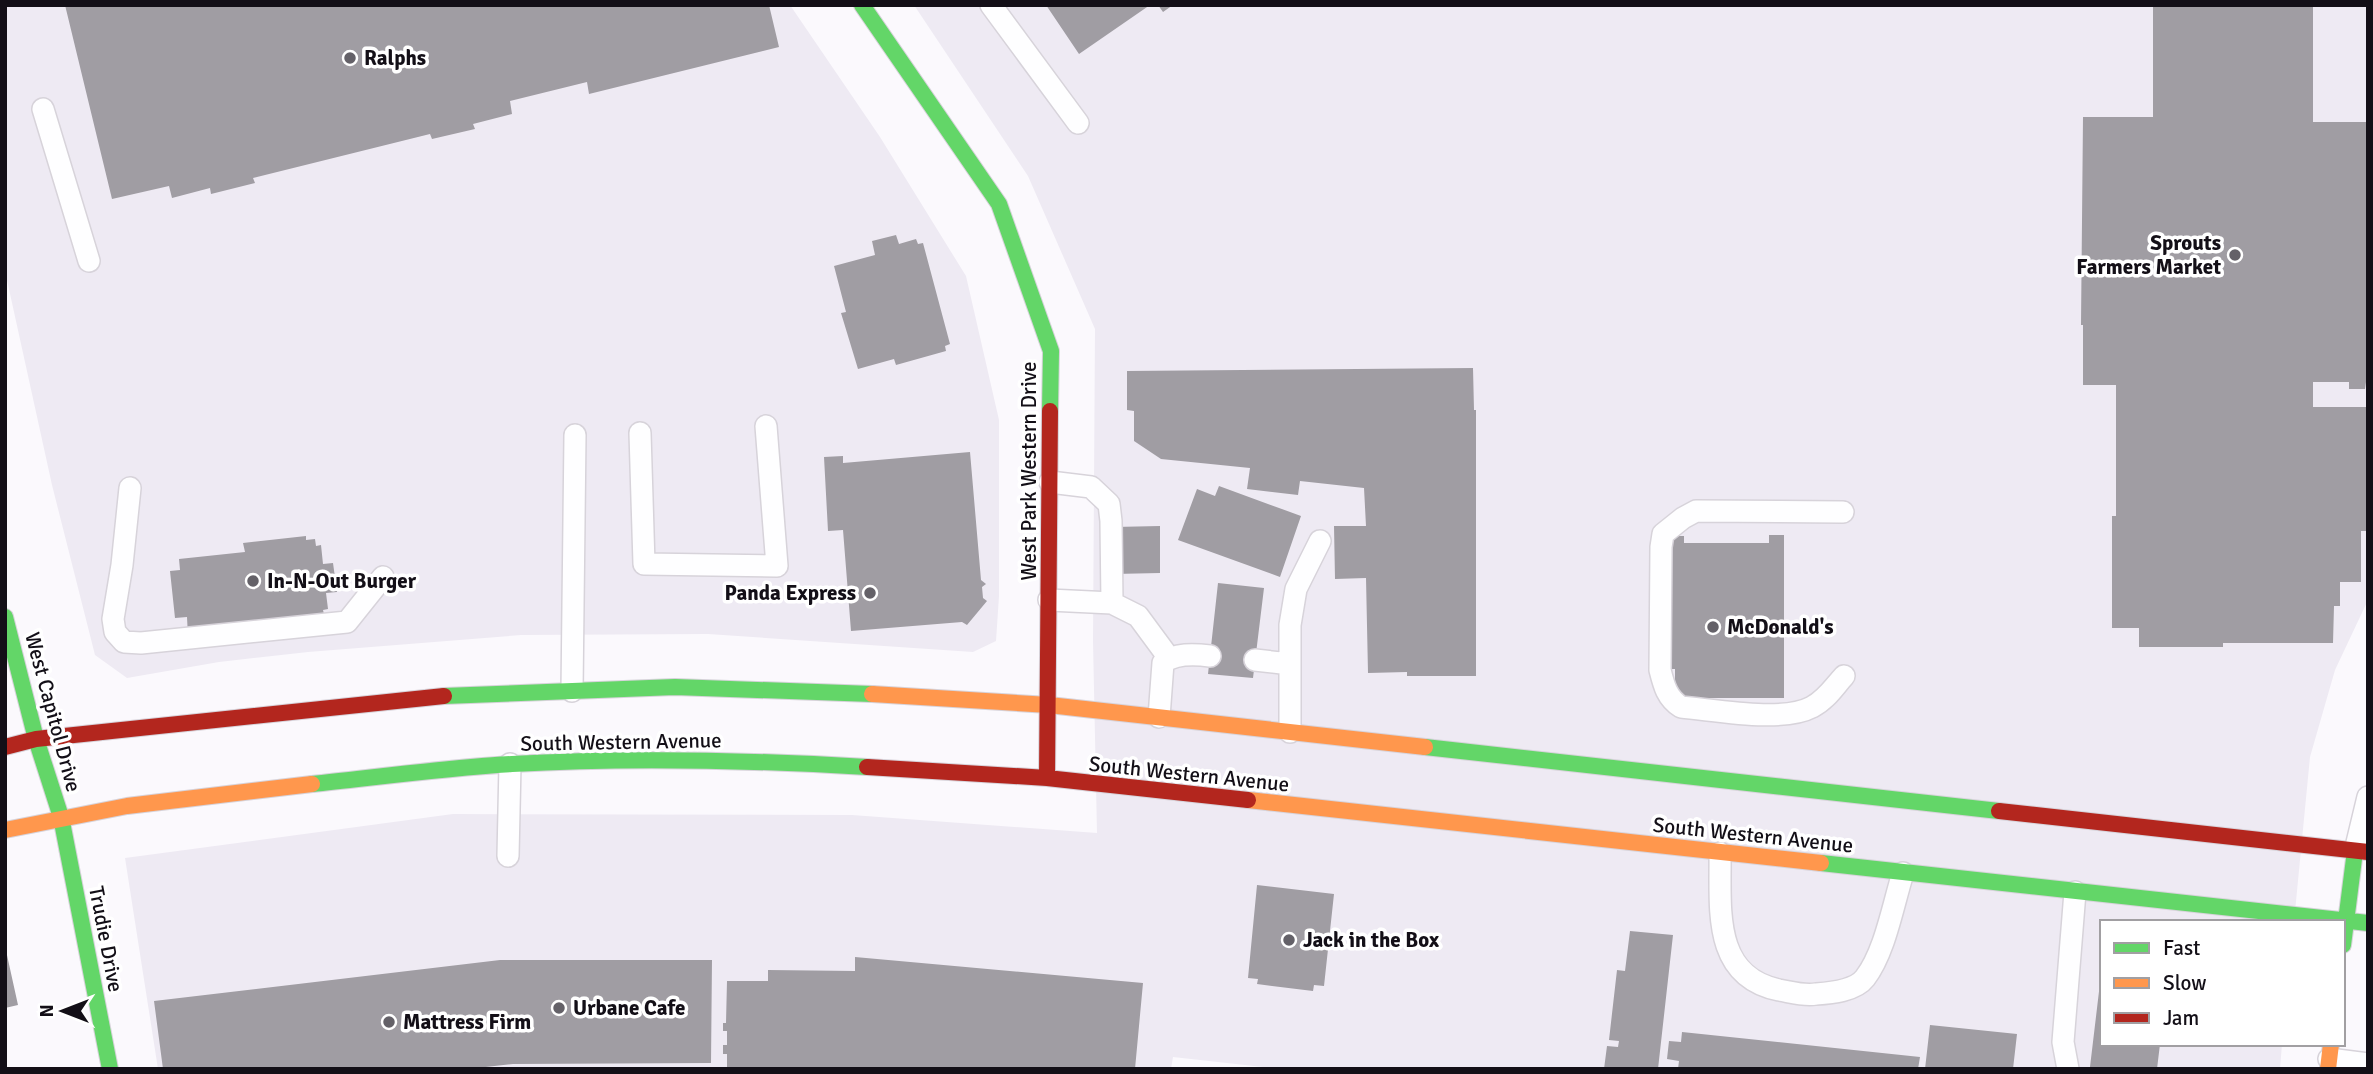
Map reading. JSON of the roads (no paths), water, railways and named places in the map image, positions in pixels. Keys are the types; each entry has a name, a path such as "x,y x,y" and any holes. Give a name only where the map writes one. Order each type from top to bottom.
{"main road":[{"name":"West Park Western Drive","path":"862,5 999,204 1051,351 1047,779"},
{"name":"West Capitol Drive","path":"5,618 36,739 61,817"},
{"path":"5,747 36,739 466,694 675,687 853,693 1049,705 2361,851 2345,929"},
{"name":"South Western Avenue","path":"5,830 127,806 510,764 607,760 797,763 1047,779 2337,920"},
{"name":"Trudie Drive","path":"61,817 110,1069"},
{"name":"South Western Avenue","path":"2346,921 2368,923"}],"lane":[{"path":"991,5 1078,123"},
{"path":"43,109 89,261"},
{"path":"640,433 644,564 777,566 766,426"},
{"path":"572,691 575,435"},
{"path":"1050,482 1091,487 1108,504 1111,521 1112,603"},
{"path":"131,488 113,619 115,632 124,642 141,643 347,622 383,577"},
{"path":"1843,512 1696,511 1669,528 1663,534 1661,547 1660,670 1671,701 1681,707 1772,715 1792,714 1812,707 1825,698 1844,676"},
{"path":"1290,732 1290,625 1296,589 1320,541"},
{"path":"1049,600 1112,603 1138,616 1169,658"},
{"path":"1159,717 1163,663 1169,658 1193,654 1210,656"},
{"path":"1255,660 1290,664"},
{"path":"508,856 510,764"},
{"path":"2361,851 2368,797"},
{"path":"1720,853 1722,919 1727,950 1739,971 1765,987 1807,995 1838,992 1863,981 1876,961 1903,873"},
{"path":"2068,1069 2063,1042 2075,892"},
{"path":"2329,1057 2368,1064"}],"place":[{"name":"Ralphs","path":"350,58"},
{"name":"Sprouts Farmers Market","path":"2235,255"},
{"name":"In-N-Out Burger","path":"253,581"},
{"name":"Panda Express","path":"870,593"},
{"name":"McDonald's","path":"1713,627"},
{"name":"Jack in the Box","path":"1289,940"},
{"name":"Urbane Cafe","path":"559,1008"},
{"name":"Mattress Firm","path":"389,1022"}]}
